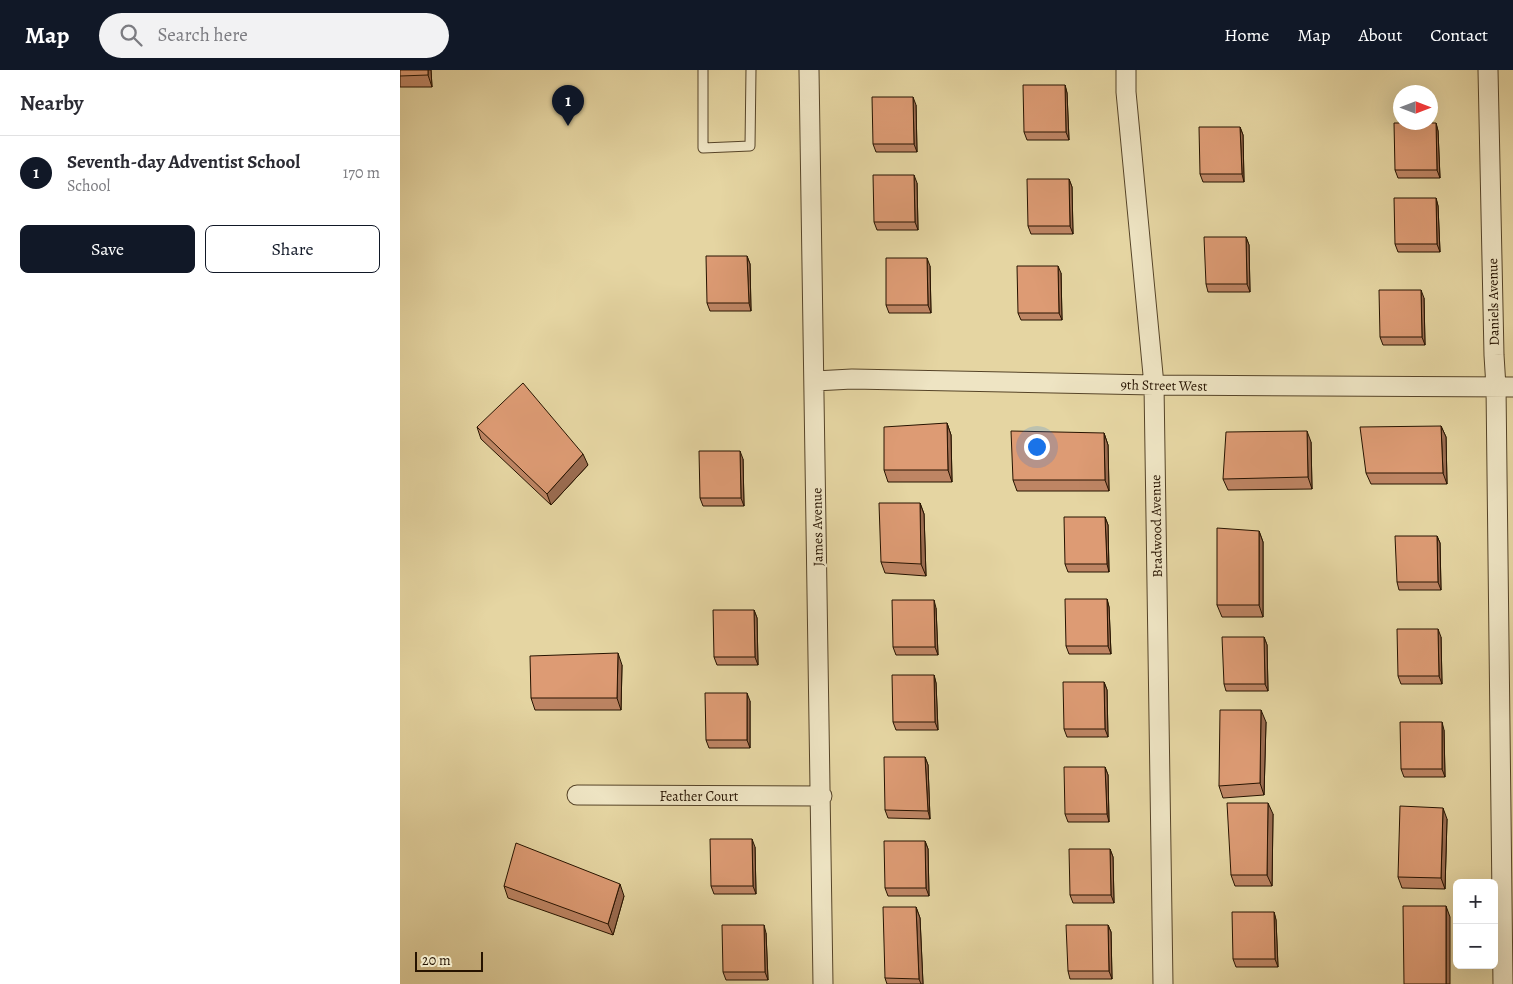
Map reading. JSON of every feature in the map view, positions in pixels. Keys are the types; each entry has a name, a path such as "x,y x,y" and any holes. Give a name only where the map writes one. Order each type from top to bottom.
{"street":[{"name":"James Avenue","path":"810,70 824,984"},
{"name":"Bradwood Avenue","path":"1126,70 1126,92 1154,385 1163,984"},
{"name":"Daniels Avenue","path":"1488,70 1494,345 1505,387 1503,984"},
{"name":"9th Street West","path":"815,381 1505,387"},
{"name":"Feather Court","path":"577,795 822,796"}],"lane":[{"path":"703,70 703,148 750,146 751,70"}],"building":[{"path":"400,70 428,70 428,75 400,76"},
{"path":"1023,85 1065,85 1066,132 1024,132"},
{"path":"872,97 913,97 914,144 873,144"},
{"path":"1199,127 1240,127 1242,174 1200,174"},
{"path":"1394,130 1436,130 1437,170 1395,170"},
{"path":"873,175 914,175 915,222 874,222"},
{"path":"1027,179 1069,179 1070,226 1028,226"},
{"path":"1394,198 1436,198 1437,244 1395,244"},
{"path":"1204,237 1246,237 1247,284 1206,284"},
{"path":"706,256 747,256 749,303 707,303"},
{"path":"886,258 927,258 928,305 886,305"},
{"path":"1017,266 1058,266 1059,313 1018,313"},
{"path":"1379,290 1421,290 1422,337 1380,337"},
{"path":"523,383 583,454 547,494 477,427"},
{"path":"947,423 948,470 884,470 884,427"},
{"path":"1441,426 1443,473 1366,473 1360,427"},
{"path":"1011,431 1104,433 1105,480 1013,480"},
{"path":"1307,431 1308,477 1223,479 1226,432"},
{"path":"699,451 740,451 741,498 700,498"},
{"path":"879,503 920,503 921,564 881,562"},
{"path":"1064,517 1105,517 1107,564 1065,564"},
{"path":"1217,528 1259,531 1259,605 1217,605"},
{"path":"1395,536 1437,536 1438,582 1397,582"},
{"path":"1065,599 1107,599 1108,646 1066,646"},
{"path":"892,600 934,600 935,647 893,647"},
{"path":"713,610 754,610 755,657 714,657"},
{"path":"1397,629 1438,629 1439,676 1398,676"},
{"path":"1222,637 1264,637 1265,684 1224,684"},
{"path":"618,653 617,698 531,698 530,656"},
{"path":"892,675 934,675 935,722 893,722"},
{"path":"1063,682 1104,682 1105,729 1064,729"},
{"path":"705,693 747,693 747,740 706,740"},
{"path":"1220,710 1261,710 1260,783 1219,786"},
{"path":"1400,722 1442,722 1442,769 1401,769"},
{"path":"884,757 925,757 928,811 885,810"},
{"path":"1064,767 1105,767 1107,814 1065,814"},
{"path":"1227,803 1268,803 1267,875 1231,875"},
{"path":"1400,806 1443,808 1441,878 1398,877"},
{"path":"710,839 752,839 753,886 711,886"},
{"path":"884,841 925,841 926,888 885,888"},
{"path":"516,843 620,884 608,924 504,886"},
{"path":"1069,849 1110,849 1111,895 1070,895"},
{"path":"1403,906 1446,906 1446,984 1404,984"},
{"path":"883,907 916,907 919,979 885,978"},
{"path":"1232,912 1274,912 1275,959 1233,959"},
{"path":"722,925 764,925 765,972 723,972"},
{"path":"1066,925 1108,925 1109,971 1068,971"}],"place":[{"name":"Seventh-day Adventist School","path":"568,126"}]}
